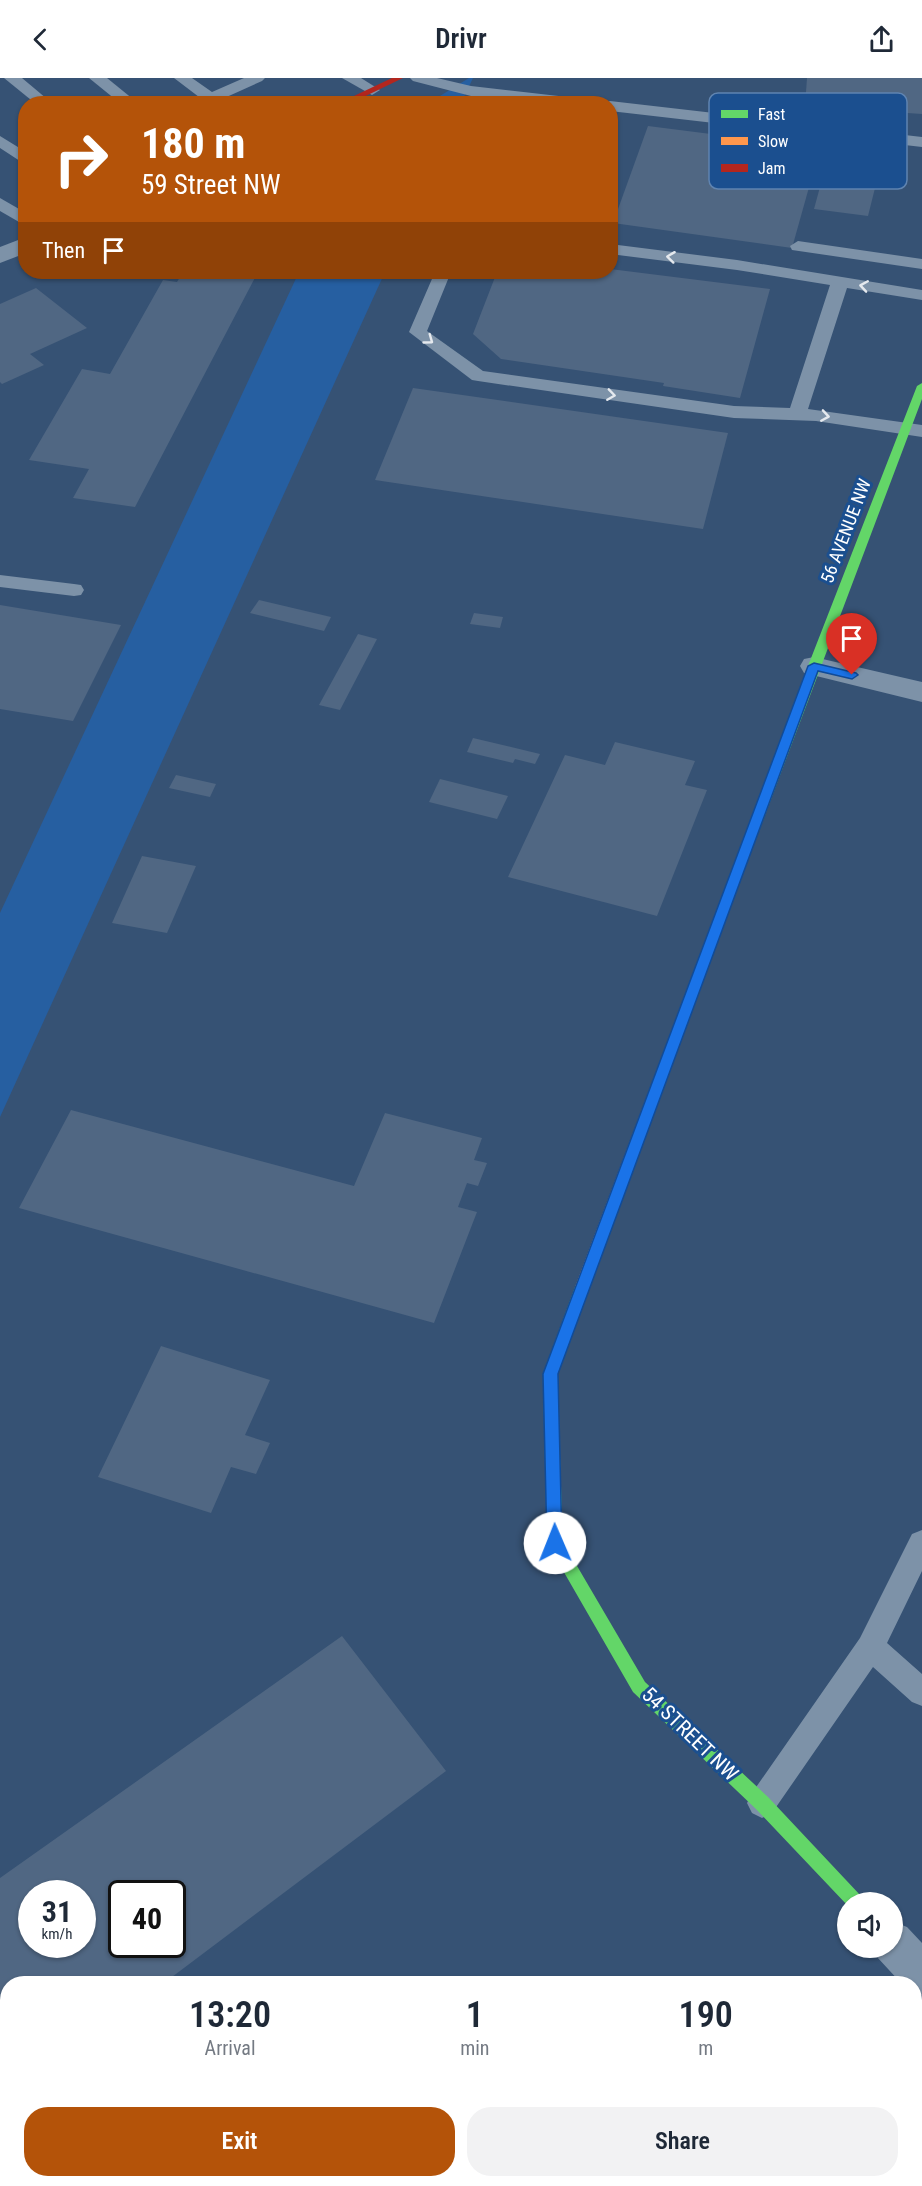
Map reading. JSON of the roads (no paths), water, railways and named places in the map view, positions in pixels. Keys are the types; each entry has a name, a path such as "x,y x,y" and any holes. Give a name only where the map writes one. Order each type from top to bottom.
{"street":[{"path":"359,96 399,78"},
{"path":"0,256 18,248"},
{"name":"56 AVENUE NW","path":"555,1543 550,1374 814,666 913,430 922,386"},
{"path":"814,666 922,692"},
{"name":"54 STREET NW","path":"555,1543 639,1687 762,1803 846,1892"},
{"path":"903,1954 922,1974"}],"lane":[{"path":"12,78 36,96"},
{"path":"97,78 121,96"},
{"path":"182,78 198,96"},
{"path":"215,96 257,78"},
{"path":"350,78 372,90"},
{"path":"418,78 471,91 515,96"},
{"path":"618,107 709,117"},
{"path":"907,140 922,142"},
{"path":"0,141 18,154"},
{"path":"0,203 18,215"},
{"path":"798,246 922,264"},
{"path":"618,250 737,265 922,295"},
{"path":"440,279 418,332 478,376 734,412 797,414 913,430"},
{"path":"797,414 840,282"},
{"path":"0,581 74,590"},
{"path":"762,1803 870,1647 922,1543"},
{"path":"870,1647 922,1692"}]}
